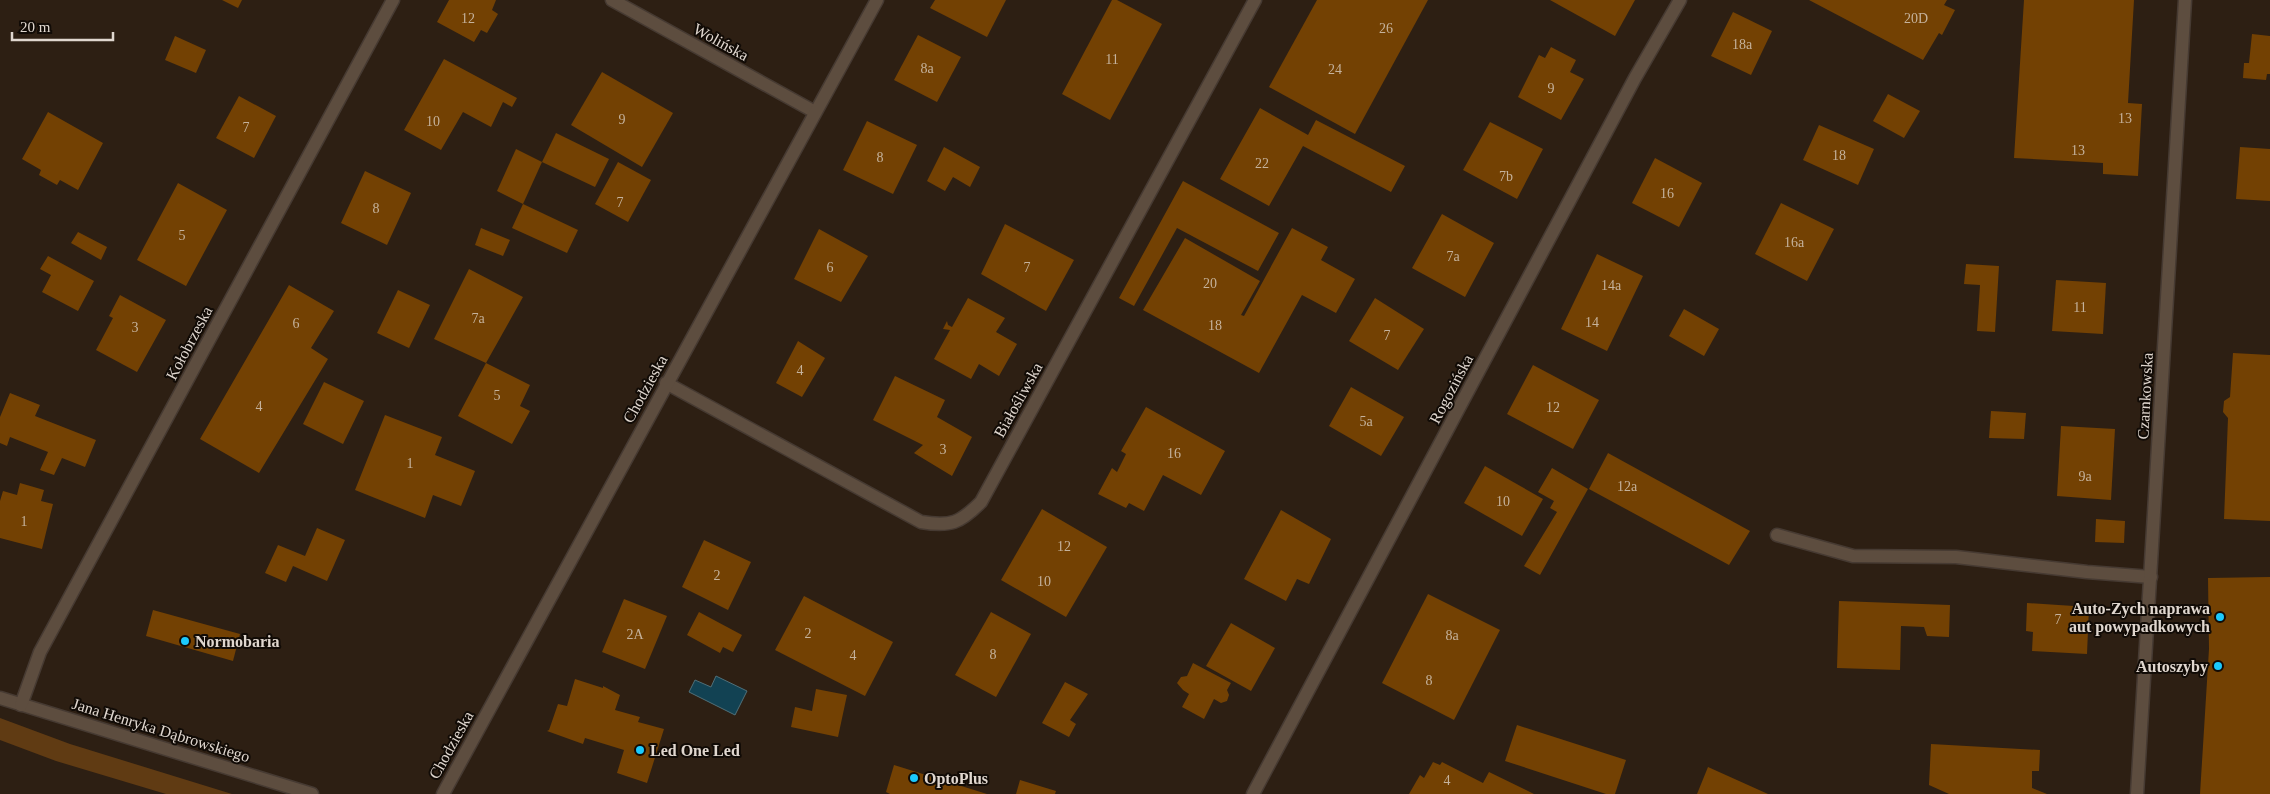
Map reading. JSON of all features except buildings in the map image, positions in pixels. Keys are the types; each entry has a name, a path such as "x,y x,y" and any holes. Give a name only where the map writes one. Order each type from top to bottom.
{"street":[{"name":"Kołobrzeska","path":"21,705 40,652 393,0"},
{"name":"Wolińska","path":"612,0 815,112"},
{"name":"Chodzieska","path":"443,794 877,0"},
{"name":"Białośliwska","path":"666,383 921,522 942,526 966,518 981,502 1255,0"},
{"name":"Rogozińska","path":"1253,794 1635,78 1680,0"},
{"name":"Czarnkowska","path":"2137,794 2185,0"},
{"path":"1777,534 1853,556 1956,557 2151,577"},
{"name":"Jana Henryka Dąbrowskiego","path":"0,698 312,794"}],"shaded area":[{"path":"0,718 70,744 232,794 166,794 56,761 0,740"}],"water":[{"path":"716,676 747,691 735,715 689,692 695,680 711,687"}],"place":[{"name":"Auto-Zych naprawa aut powypadkowych","path":"2220,617"},
{"name":"Normobaria","path":"185,641"},
{"name":"Autoszyby","path":"2218,666"},
{"name":"Led One Led","path":"640,750"},
{"name":"OptoPlus","path":"914,778"}]}
